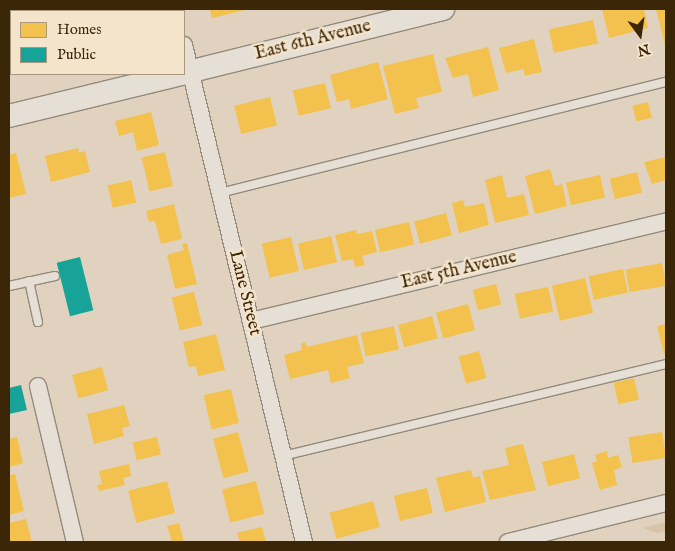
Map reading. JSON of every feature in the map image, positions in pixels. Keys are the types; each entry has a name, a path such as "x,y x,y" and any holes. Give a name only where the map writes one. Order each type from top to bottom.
{"street":[{"name":"East 6th Avenue","path":"185,73 443,9"},
{"name":"Lane Street","path":"185,73 220,194 304,542"},
{"name":"East 6th Avenue","path":"9,116 177,75"},
{"name":"East 5th Avenue","path":"251,321 666,221"},
{"path":"38,386 75,542"},
{"path":"508,542 541,538 666,502"}],"lane":[{"path":"220,194 666,82"},
{"path":"9,286 55,276"},
{"path":"30,281 38,322"},
{"path":"283,456 666,364"}],"shaded area":[{"path":"666,522 666,531 657,533 643,528"}],"building: Homes":[{"path":"53,9 79,9 79,10"},
{"path":"109,9 134,9 134,10"},
{"path":"210,9 249,9 212,18"},
{"path":"602,9 644,9 648,28 609,38"},
{"path":"656,9 666,9 666,49"},
{"path":"593,20 598,43 554,53 549,29"},
{"path":"534,39 542,72 525,76 523,69 506,73 499,48"},
{"path":"488,47 499,90 473,97 468,74 453,78 445,58"},
{"path":"433,54 442,92 416,98 419,108 395,114 383,66"},
{"path":"378,62 388,99 351,109 349,99 337,102 330,75"},
{"path":"325,83 331,108 299,116 293,90"},
{"path":"270,97 277,125 241,134 234,106"},
{"path":"648,102 652,118 636,121 632,106"},
{"path":"151,112 159,145 137,151 133,132 119,136 115,121"},
{"path":"78,148 79,153 85,151 90,172 51,182 45,156"},
{"path":"165,152 173,186 149,192 142,157"},
{"path":"16,153 26,194 9,198 9,155"},
{"path":"666,157 666,180 652,184 644,162"},
{"path":"550,169 555,186 562,184 567,206 535,214 525,176"},
{"path":"637,172 642,192 615,199 610,179"},
{"path":"502,175 507,198 524,194 529,215 495,223 485,180"},
{"path":"600,175 605,197 571,205 566,183"},
{"path":"131,180 136,202 113,208 108,185"},
{"path":"463,200 465,207 484,203 489,225 459,233 452,203"},
{"path":"174,204 182,239 161,244 155,221 149,222 146,211"},
{"path":"446,213 452,235 420,244 414,222"},
{"path":"409,222 414,244 380,252 375,230"},
{"path":"356,230 357,234 372,231 377,252 362,256 365,265 355,267 353,259 342,261 335,235"},
{"path":"331,236 337,262 304,270 298,244"},
{"path":"291,237 299,271 270,278 262,244"},
{"path":"187,243 197,284 175,289 167,255 184,250 182,244"},
{"path":"662,263 666,286 630,292 626,269"},
{"path":"623,269 628,292 594,300 589,276"},
{"path":"585,278 593,313 560,321 552,286"},
{"path":"496,284 501,304 478,310 473,290"},
{"path":"548,287 553,311 520,319 515,294"},
{"path":"194,292 202,325 180,331 172,298"},
{"path":"468,304 475,330 443,339 436,313"},
{"path":"432,316 438,338 404,347 398,325"},
{"path":"666,324 666,353 664,354 657,326"},
{"path":"394,326 399,349 366,357 361,333"},
{"path":"216,334 225,370 198,376 196,366 189,367 183,342"},
{"path":"357,335 364,363 347,367 350,378 331,383 328,370 290,379 284,355 302,350 301,344 305,342 307,347"},
{"path":"479,351 486,378 466,383 459,356"},
{"path":"102,367 108,390 78,398 72,375"},
{"path":"634,378 639,399 618,404 614,383"},
{"path":"231,389 239,423 212,429 204,395"},
{"path":"124,405 130,426 122,428 124,436 94,444 87,414"},
{"path":"238,432 249,472 223,478 213,439"},
{"path":"662,432 666,458 632,463 628,437"},
{"path":"17,437 23,463 9,467 9,439"},
{"path":"157,437 161,455 137,460 133,443"},
{"path":"523,444 536,490 490,500 482,471 509,465 505,448"},
{"path":"607,451 608,458 618,455 622,467 614,470 617,485 600,490 592,463 597,461 595,455"},
{"path":"574,454 580,478 548,486 542,462"},
{"path":"129,464 131,476 123,478 125,485 99,491 97,485 102,484 99,471"},
{"path":"471,470 473,478 480,476 486,502 445,512 436,478"},
{"path":"15,474 24,511 9,515 9,476"},
{"path":"167,481 175,513 136,523 128,491"},
{"path":"256,481 264,514 230,522 222,489"},
{"path":"427,488 433,513 400,521 394,496"},
{"path":"373,501 380,527 337,539 330,513"},
{"path":"26,519 32,542 9,542 9,523"},
{"path":"179,523 184,542 172,542 167,526"},
{"path":"262,527 266,542 240,542 237,533"}],"building: Public":[{"path":"80,257 93,310 70,316 57,263"},
{"path":"21,385 27,410 9,414 9,388"}]}
